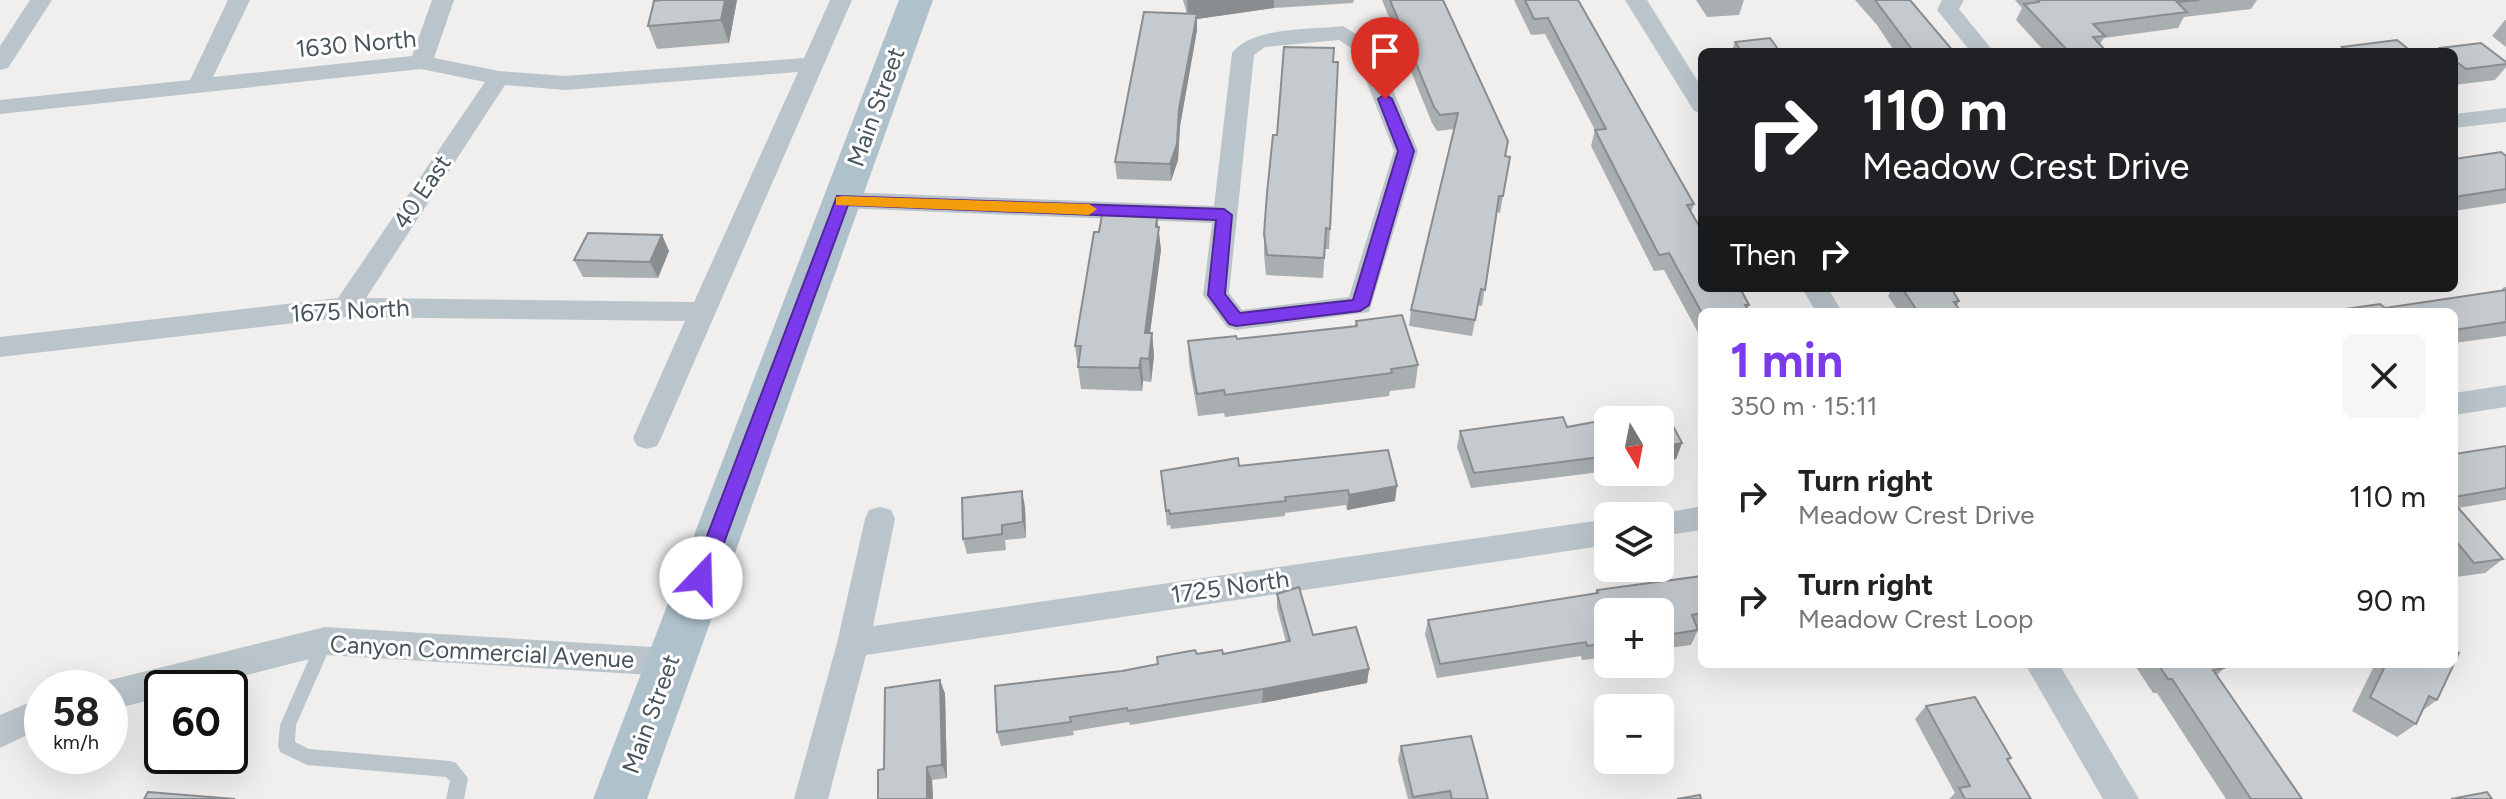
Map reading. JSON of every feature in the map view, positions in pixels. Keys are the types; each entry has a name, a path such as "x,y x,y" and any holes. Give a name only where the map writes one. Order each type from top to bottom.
{"main road":[{"name":"Main Street","path":"620,799 916,0"}],"street":[{"path":"0,63 41,0"},
{"path":"199,84 239,0"},
{"path":"421,62 443,0"},
{"path":"647,438 841,0"},
{"path":"1636,0 1698,100"},
{"path":"1953,0 1948,10 1980,48"},
{"path":"1343,33 1364,46 1406,151 1360,305 1236,320 1216,295 1224,215 1243,53 1259,41 1343,33"},
{"name":"1630 North","path":"0,107 421,62 499,78 565,83 812,64"},
{"name":"40 East","path":"346,307 499,78"},
{"path":"2458,121 2506,115"},
{"path":"842,200 1224,215"},
{"name":"1675 North","path":"0,347 346,307 702,312"},
{"path":"2458,403 2506,396"},
{"path":"811,799 853,643 880,519"},
{"path":"1674,522 1698,519"},
{"name":"1725 North","path":"853,643 1594,534"},
{"name":"Canyon Commercial Avenue","path":"128,690 325,641 669,662"},
{"path":"2043,668 2122,799"},
{"path":"0,732 24,721"}],"lane":[{"path":"325,641 288,725 286,746 307,757 450,769 459,778 455,799"}],"building":[{"path":"725,0 721,20 648,26 654,1"},
{"path":"1390,0 1443,0 1508,141 1505,156 1510,157 1503,196 1499,196 1485,290 1481,289 1475,320 1411,310 1458,113 1440,115 1434,107"},
{"path":"1525,0 1578,0 1694,204 1687,205 1698,224 1698,292 1742,292 1749,305 1745,305 1747,308 1699,308 1669,253 1659,255 1595,130 1606,129 1548,18 1534,19"},
{"path":"1875,0 1910,0 1951,48 1911,48"},
{"path":"2199,0 2177,2 2187,12 2093,24 2105,36 2093,37 2103,48 2065,48 2024,4"},
{"path":"1144,12 1197,14 1179,109 1177,144 1170,164 1115,162"},
{"path":"1770,38 1777,48 1739,48 1735,42"},
{"path":"2397,40 2407,48 2343,48"},
{"path":"2481,43 2506,64 2466,69 2458,63 2458,48 2440,48"},
{"path":"1284,47 1334,48 1333,62 1338,62 1330,229 1326,228 1324,258 1267,255 1264,234 1267,193 1273,135 1277,135"},
{"path":"2501,152 2506,156 2506,189 2458,196 2458,158"},
{"path":"1102,215 1157,217 1156,227 1159,227 1145,333 1152,333 1149,359 1141,358 1139,368 1078,367 1081,346 1075,346 1094,232 1099,232"},
{"path":"588,233 662,235 650,262 574,260"},
{"path":"2506,290 2506,322 2458,329 2458,308 2385,308"},
{"path":"1905,292 1953,292 1959,301 1954,302 1958,308 1915,308"},
{"path":"2380,304 2385,308 2352,308"},
{"path":"1402,315 1418,365 1391,369 1392,373 1225,395 1224,390 1197,394 1188,341 1357,326 1356,321"},
{"path":"1563,417 1567,427 1594,422 1594,458 1474,473 1460,431"},
{"path":"1674,428 1682,443 1674,444"},
{"path":"2506,446 2506,488 2458,496 2458,453"},
{"path":"1388,450 1397,486 1349,495 1348,490 1285,497 1286,501 1170,514 1169,510 1166,511 1161,471 1238,458 1239,466"},
{"path":"1022,491 1023,522 1002,525 1002,534 963,539 962,498"},
{"path":"2458,508 2503,559 2474,563 2458,544"},
{"path":"1698,577 1698,614 1692,615 1698,630 1674,634 1674,598 1594,598 1594,645 1587,646 1586,642 1440,664 1428,620 1598,593 1597,590"},
{"path":"1299,587 1313,635 1356,627 1369,669 1128,711 1127,708 1070,717 1071,722 997,732 995,686 1122,671 1158,664 1157,657 1195,650 1197,654 1222,650 1223,654 1290,641 1277,594"},
{"path":"2161,668 2224,668 2213,670 2302,799 2251,799 2172,679 2168,679"},
{"path":"2384,668 2452,668 2437,700 2429,696 2416,724 2370,697"},
{"path":"940,680 942,765 927,767 927,799 878,799 878,770 884,769 885,688"},
{"path":"1975,697 2031,799 1965,799 1959,788 1970,786 1926,706"},
{"path":"1471,736 1488,799 1452,799 1450,791 1413,797 1401,746"},
{"path":"148,792 235,799 144,799"},
{"path":"2487,792 2492,799 2451,799"},
{"path":"1700,795 1701,799 1677,799"}],"slow traffic":[{"path":"842,201 1089,209"}],"route":[{"path":"701,578 842,200 1224,215 1216,295 1236,320 1360,305 1406,151 1385,99"}]}
